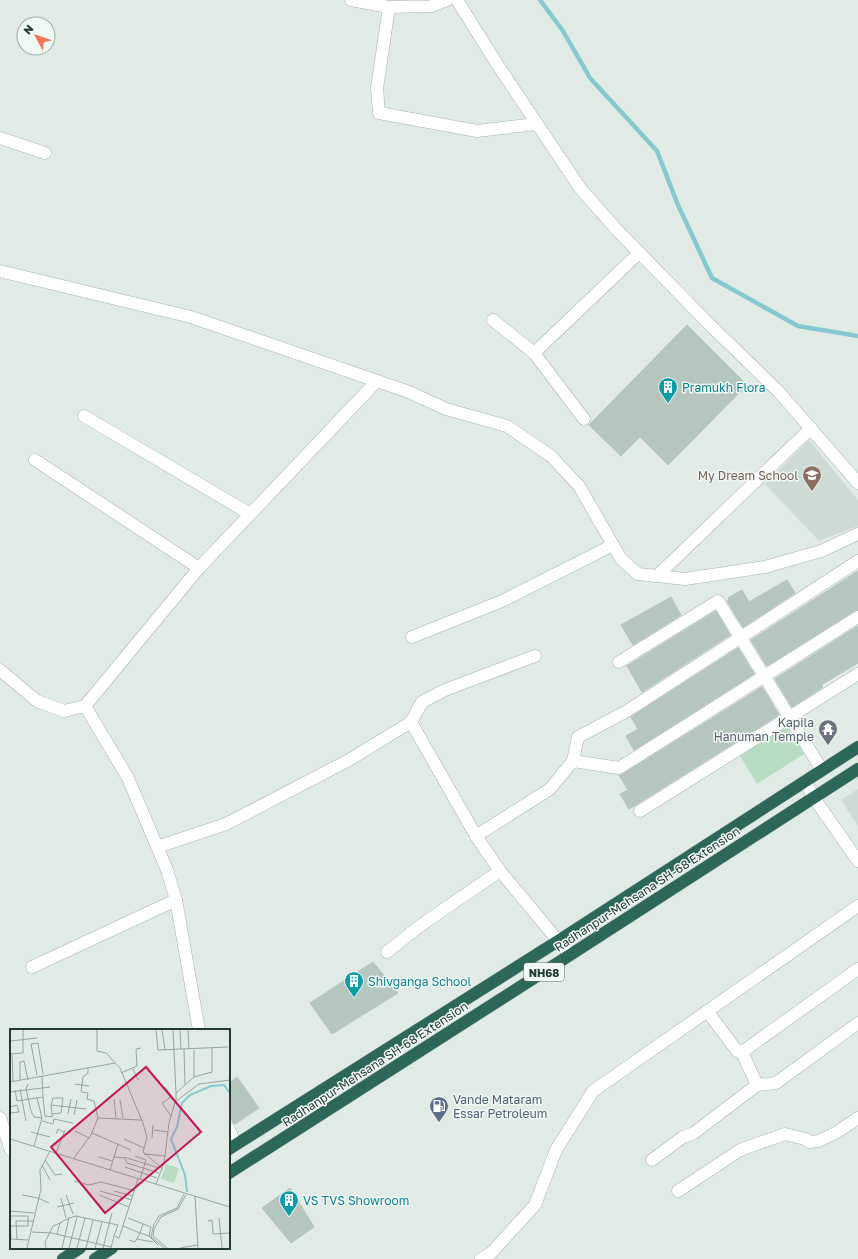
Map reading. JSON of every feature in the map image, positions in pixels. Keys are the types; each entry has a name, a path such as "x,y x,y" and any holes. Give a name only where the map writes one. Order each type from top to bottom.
{"highway":[{"name":"NH68","path":"232,1147 858,747"},
{"name":"Radhanpur-Mehsana SH-68 Extension","path":"230,1173 858,769"},
{"path":"63,1259 78,1249"},
{"path":"95,1259 110,1249"}],"street":[{"path":"351,0 389,7 432,6 447,0"},
{"path":"457,0 536,124 580,188 639,253 779,392 858,483"},
{"path":"389,7 376,88 379,113 477,131 536,124"},
{"path":"0,138 45,152"},
{"path":"534,353 639,253"},
{"path":"0,271 191,317 409,392 446,409 506,426 551,456 579,486 621,559 638,574 685,580 765,567 821,551 858,534"},
{"path":"493,320 534,353 584,419"},
{"path":"0,670 37,701 64,711 85,706 199,568 377,381"},
{"path":"84,416 250,514"},
{"path":"657,576 811,428"},
{"path":"36,460 199,568"},
{"path":"412,637 502,601 613,545"},
{"path":"476,836 550,789 574,761 578,737 627,711 858,561"},
{"path":"619,662 718,601 822,770"},
{"path":"574,761 619,768 858,617"},
{"path":"157,847 226,824 349,760 411,722 422,702 439,693 534,656"},
{"path":"640,811 858,674"},
{"path":"85,706 128,778 167,870 176,900 199,1029"},
{"path":"411,722 476,836 500,871 570,955"},
{"path":"805,781 814,798 858,860"},
{"path":"387,952 421,925 500,871"},
{"path":"32,967 176,900"},
{"path":"481,1259 491,1253 535,1205 556,1150 593,1091 858,906"},
{"path":"742,1052 858,970"},
{"path":"707,1011 737,1051 742,1052 757,1085"},
{"path":"652,1160 683,1137 694,1134 757,1085 776,1083 858,1022"},
{"path":"0,1118 10,1147"},
{"path":"678,1191 740,1150 785,1134 810,1142 819,1141 838,1132 858,1118"},
{"path":"230,1136 232,1147"}],"shaded area":[{"name":"My Dream School","path":"809,440 858,500 858,526 819,541 765,484"},
{"path":"858,789 858,826 841,800"}],"green space":[{"path":"786,725 804,754 757,784 739,754"}],"building":[{"name":"Pramukh Flora","path":"687,325 747,385 668,465 640,437 621,456 589,425"},
{"path":"858,571 858,610 854,611 767,666 751,640"},
{"path":"787,580 795,593 743,627 727,601 729,599 728,598 742,590 749,602"},
{"path":"671,597 681,615 633,645 621,625"},
{"path":"716,611 730,635 642,692 627,666"},
{"path":"858,626 858,663 821,685 823,687 792,707 775,679"},
{"path":"738,648 754,674 634,750 626,736 638,729 631,717"},
{"path":"762,687 779,715 629,809 620,794 628,790 619,775 623,774"},
{"name":"Shivganga School","path":"373,962 398,993 332,1034 310,1003"},
{"path":"237,1077 259,1108 235,1124 233,1123 230,1112 230,1082"},
{"name":"VS TVS Showroom","path":"290,1188 314,1227 291,1243 262,1208"}],"waterway":[{"path":"540,0 563,31 590,78 657,151 678,205 712,278 798,326 858,336"}],"place":[{"name":"Pramukh Flora","path":"668,404"},
{"name":"My Dream School","path":"812,492"},
{"name":"Kapila Hanuman Temple","path":"828,746"},
{"name":"Shivganga School","path":"354,998"},
{"name":"Vande Mataram Essar Petroleum","path":"439,1123"},
{"name":"VS TVS Showroom","path":"289,1217"}]}
